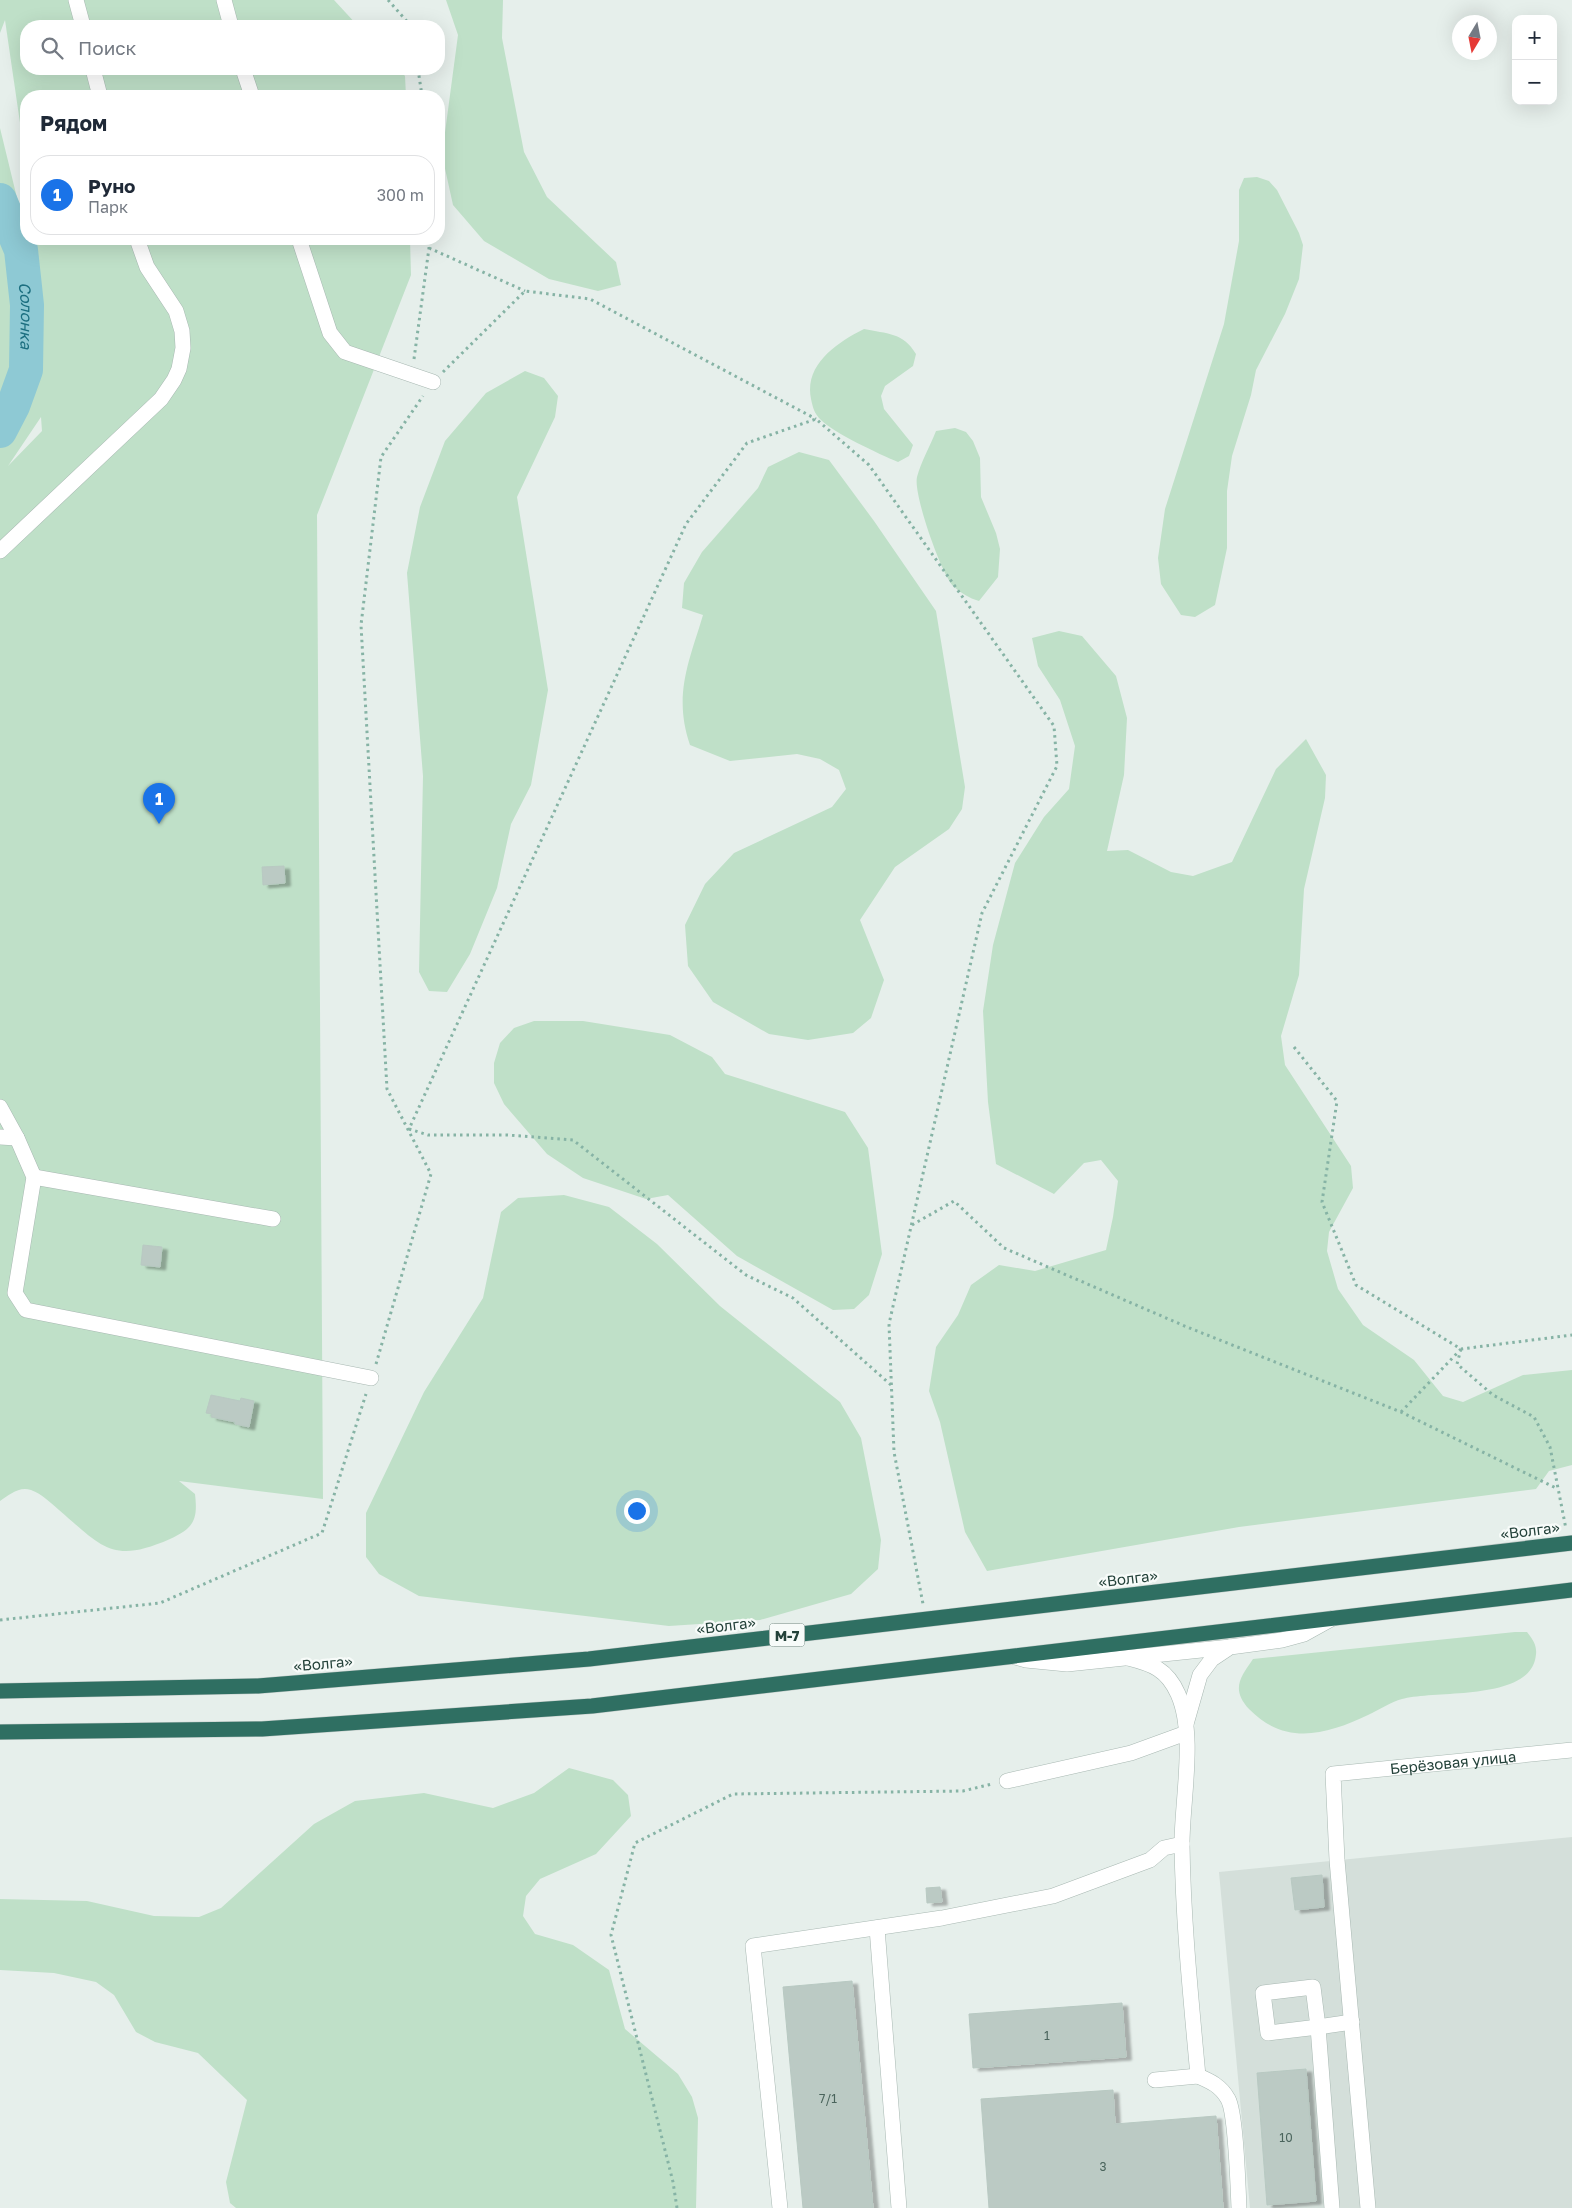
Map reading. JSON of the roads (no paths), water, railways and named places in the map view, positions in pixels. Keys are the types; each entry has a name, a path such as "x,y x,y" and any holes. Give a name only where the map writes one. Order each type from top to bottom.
{"highway":[{"name":"«Волга»","path":"0,1691 268,1685 589,1659 1570,1543"},
{"path":"0,1732 262,1729 582,1706 1572,1590"}],"street":[{"path":"76,0 81,20"},
{"path":"224,0 229,20"},
{"path":"95,75 98,90"},
{"path":"245,75 250,90"},
{"path":"0,551 161,399 179,369 183,348 182,331 176,311 147,268 139,245"},
{"path":"301,245 330,333 345,352 433,382"},
{"path":"0,1108 18,1138 34,1177 15,1293 26,1310 371,1378"},
{"path":"0,1137 18,1138"},
{"path":"34,1177 273,1219"},
{"path":"1011,1656 1026,1660 1067,1664 1282,1640 1304,1634 1333,1618"},
{"path":"1198,2076 1182,1844 1186,1729 1200,1675 1212,1659 1230,1646"},
{"path":"1128,1658 1151,1664 1166,1675 1178,1694 1186,1729"},
{"path":"1007,1781 1131,1753 1186,1729"},
{"name":"Берёзовая улица","path":"1352,2022 1337,1860 1333,1774 1572,1750"},
{"path":"780,2208 753,1946 942,1918 1054,1896 1150,1860 1164,1848 1182,1844"},
{"path":"877,1928 899,2208"},
{"path":"1332,2208 1318,2027 1352,2022 1368,2208"},
{"path":"1155,2080 1198,2076 1216,2083 1229,2100 1232,2115 1239,2208"}],"waterway":[{"name":"Солонка","path":"0,200 21,250 27,305 26,370 13,406 0,431"}],"place":[{"name":"Руно","path":"159,824"}]}
